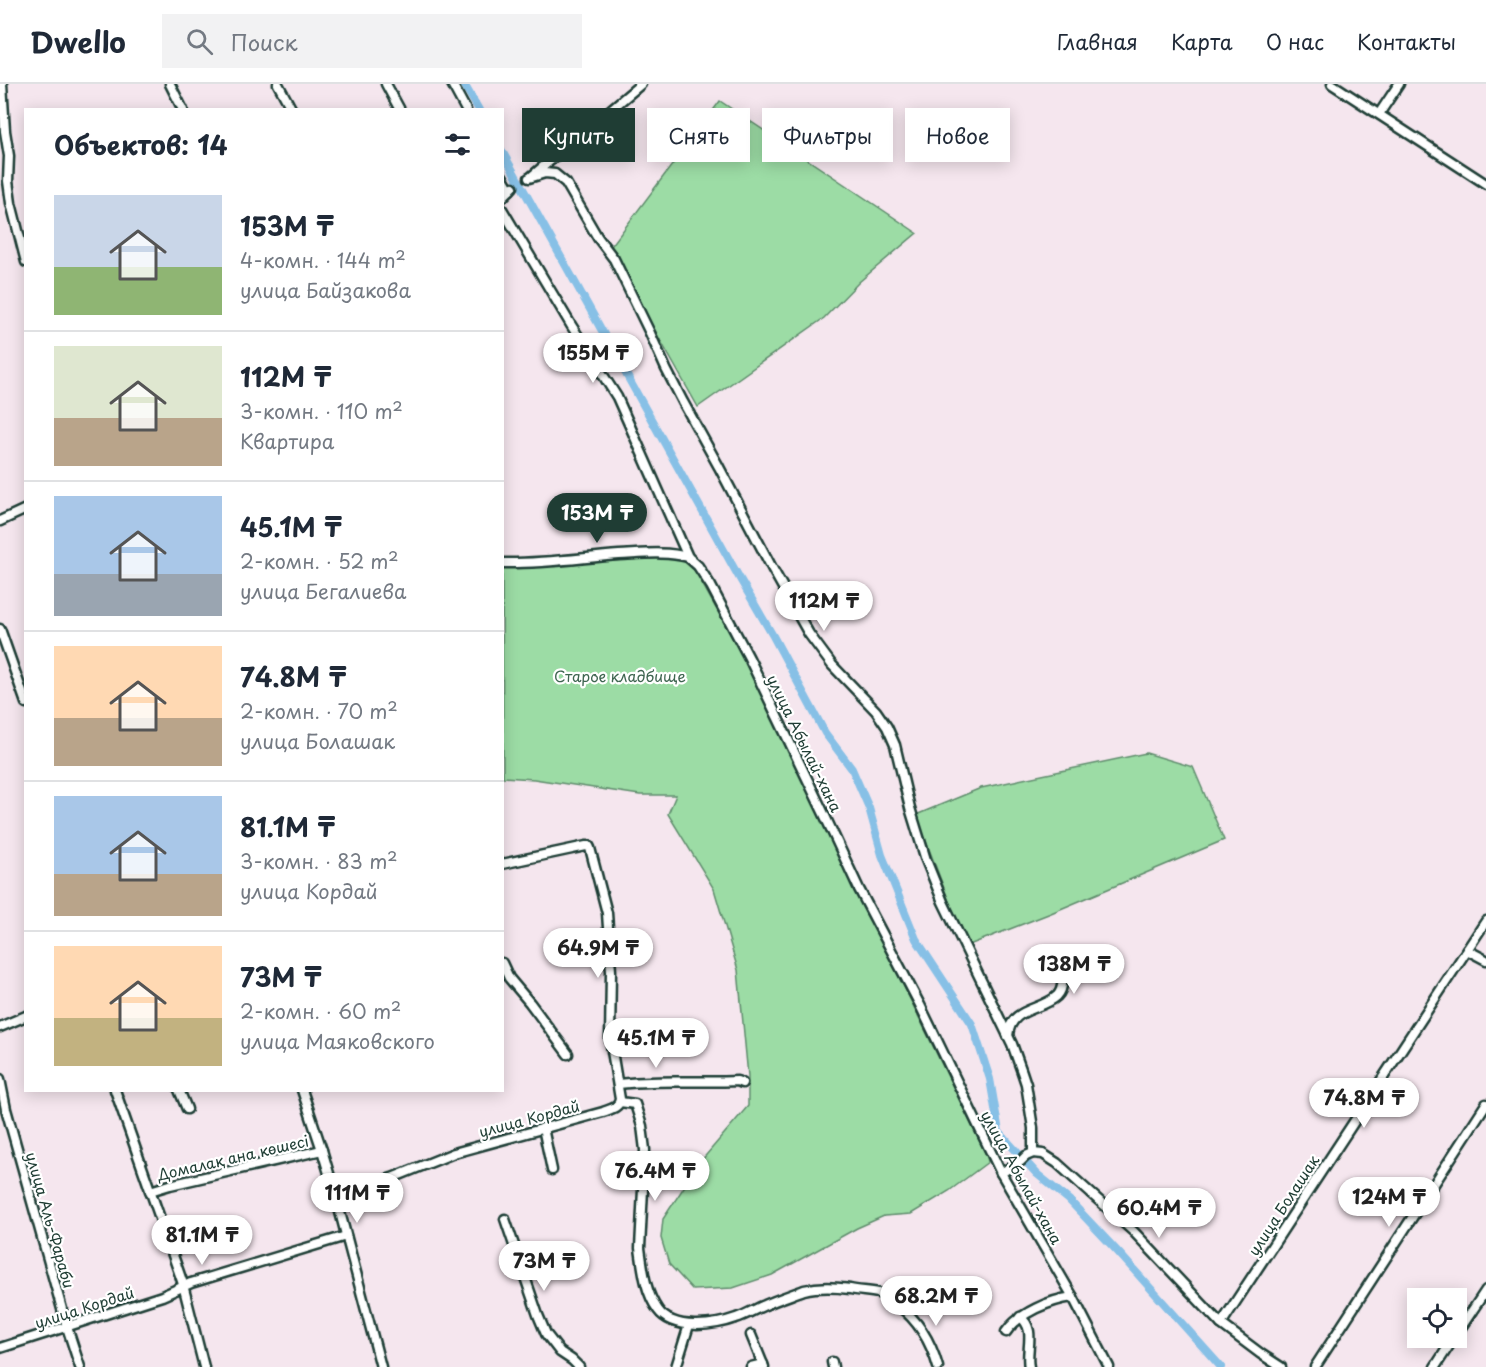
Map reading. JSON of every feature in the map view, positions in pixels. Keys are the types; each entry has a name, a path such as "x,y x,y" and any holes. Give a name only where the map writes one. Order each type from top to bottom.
{"street":[{"path":"2,84 2,132 9,156 11,203 24,254"},
{"path":"170,84 182,108"},
{"path":"278,84 291,108"},
{"path":"386,84 399,108"},
{"path":"453,84 465,108"},
{"path":"641,84 529,178 545,173 555,174 566,183 598,238 614,259 683,402 809,634 832,665 876,711 887,727 895,745 910,808 926,860 944,904 1008,1036 1026,1084 1033,1128 1027,1157"},
{"path":"1332,84 1486,184"},
{"path":"1378,114 1398,84"},
{"path":"504,178 512,188 504,196"},
{"name":"улица Абылай-хана","path":"504,212 617,397 688,557 698,566 711,586 749,658 859,889 925,1016 1001,1173 1073,1297 1109,1367"},
{"path":"0,521 24,510"},
{"path":"504,562 542,563 659,553 688,557"},
{"path":"0,628 24,698"},
{"path":"504,864 586,846 590,848 607,913 611,971 610,1039 619,1104 628,1102 635,1104 644,1136 640,1248 645,1282 659,1311 676,1322 689,1325 711,1324 736,1318 816,1286 879,1293 907,1312 921,1327 938,1367"},
{"name":"улица Болашак","path":"1221,1324 1486,921"},
{"path":"1467,950 1486,960"},
{"path":"1008,1036 1010,1024 1015,1018 1052,999 1063,987 1061,972 1057,965 1053,961 1040,961"},
{"path":"504,967 509,978 568,1054"},
{"path":"0,1027 24,1017"},
{"name":"улица Аль-Фараби","path":"0,1079 6,1109 80,1367"},
{"path":"618,1084 696,1081 742,1083"},
{"path":"116,1092 179,1273 204,1367"},
{"path":"180,1092 187,1109"},
{"name":"Домалақ ана көшесі","path":"303,1092 336,1197 381,1367"},
{"name":"улица Кордай","path":"336,1197 454,1153 612,1109 619,1104"},
{"path":"1315,1367 1486,1104"},
{"path":"543,1128 552,1170"},
{"name":"Домалақ ана көшесі","path":"150,1191 322,1150"},
{"path":"1001,1173 1027,1157 1043,1154 1057,1163 1134,1232 1221,1324 1281,1367"},
{"path":"505,1219 538,1315 550,1342 579,1367"},
{"name":"улица Кордай","path":"0,1348 162,1296 255,1263 346,1236"},
{"path":"1467,1319 1486,1290"},
{"path":"1006,1332 1010,1325 1020,1317 1049,1302 1073,1297"},
{"path":"1020,1317 1028,1324 1030,1335 1027,1358 1029,1367"},
{"path":"676,1367 689,1325"},
{"path":"751,1335 763,1366 751,1367"},
{"path":"1436,1367 1448,1348"}],"green space":[{"path":"720,101 730,108 715,108"},
{"path":"750,121 762,129 762,162 811,162 917,233 859,282 824,318 698,407 609,249 674,162 750,162"},
{"name":"Старое кладбище","path":"662,558 682,560 695,571 751,671 988,1162 949,1191 911,1214 884,1216 857,1228 772,1275 733,1288 693,1290 669,1264 661,1238 663,1219 701,1161 748,1106 748,1076 738,970 714,889 668,814 676,795 640,795 534,779 504,777 504,567"},
{"path":"1146,753 1193,767 1224,840 969,945 950,904 916,815 981,788"}],"waterway":[{"path":"464,84 478,108"},
{"path":"504,155 825,733 852,769 869,808 882,855 916,939 972,1024 990,1079 999,1132 1037,1174 1069,1200 1221,1367"}]}
